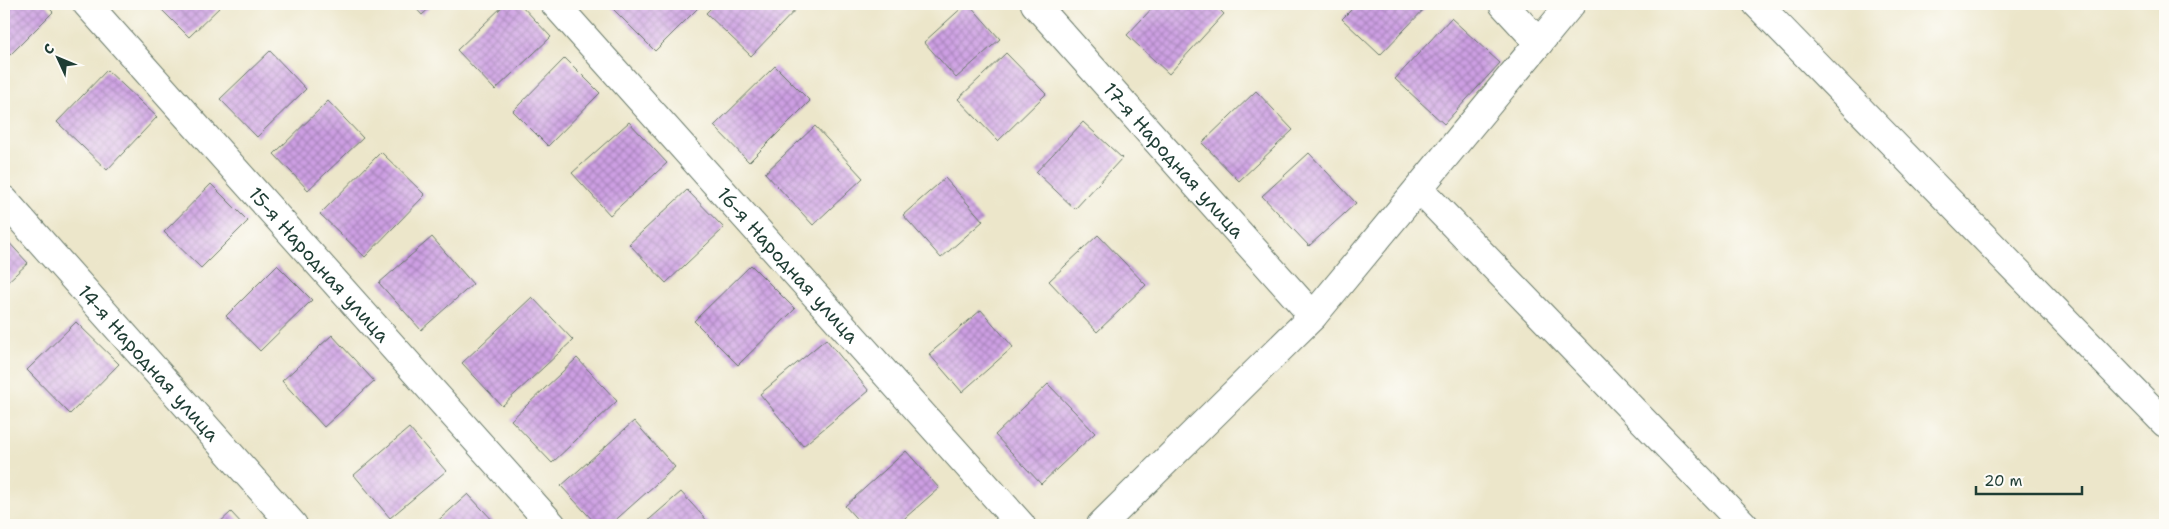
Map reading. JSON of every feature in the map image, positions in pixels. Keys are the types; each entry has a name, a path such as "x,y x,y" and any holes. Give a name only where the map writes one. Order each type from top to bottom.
{"street":[{"name":"15-я Народная улица","path":"87,4 552,525"},
{"name":"16-я Народная улица","path":"555,4 1021,525"},
{"name":"17-я Народная улица","path":"1035,4 1313,316"},
{"path":"1504,4 1539,43"},
{"path":"1101,525 1313,316 1572,4"},
{"path":"1757,4 2165,423"},
{"path":"1419,189 1744,525"},
{"name":"14-я Народная улица","path":"4,200 293,525"}],"building":[{"path":"4,4 45,4 53,12 10,55 4,48"},
{"path":"156,4 223,4 189,37"},
{"path":"412,4 434,4 422,15"},
{"path":"505,4 520,4 551,37 495,90 457,50"},
{"path":"614,4 702,4 655,51 611,7"},
{"path":"715,4 801,4 751,56 706,13"},
{"path":"966,4 969,4 1000,39 956,78 924,42"},
{"path":"1156,4 1214,4 1224,14 1169,74 1127,35"},
{"path":"1357,4 1429,4 1380,55 1342,19"},
{"path":"1451,18 1500,63 1444,124 1395,79"},
{"path":"270,51 306,89 257,137 220,99"},
{"path":"1006,53 1046,94 998,141 958,99"},
{"path":"565,58 600,93 548,146 513,111"},
{"path":"775,66 810,101 749,162 714,126"},
{"path":"107,70 157,117 107,170 57,122"},
{"path":"1256,91 1293,130 1239,181 1202,143"},
{"path":"328,101 363,138 308,190 274,154"},
{"path":"629,122 667,163 610,215 572,173"},
{"path":"1083,122 1122,158 1075,209 1036,172"},
{"path":"815,126 863,178 813,225 765,173"},
{"path":"381,152 425,195 365,257 320,214"},
{"path":"1309,153 1356,203 1309,246 1262,196"},
{"path":"945,178 983,221 941,258 903,215"},
{"path":"211,184 248,221 201,268 164,232"},
{"path":"687,190 724,228 666,283 629,244"},
{"path":"1098,235 1146,285 1097,332 1049,281"},
{"path":"4,237 28,263 4,285"},
{"path":"432,237 473,284 421,330 379,283"},
{"path":"277,265 312,300 260,351 226,316"},
{"path":"751,265 795,309 738,365 694,321"},
{"path":"532,297 573,340 502,406 462,363"},
{"path":"981,310 1013,347 962,392 929,354"},
{"path":"76,322 119,364 70,414 27,370"},
{"path":"332,335 374,381 324,427 282,381"},
{"path":"826,339 869,391 803,446 760,394"},
{"path":"577,358 617,401 552,463 511,420"},
{"path":"1048,384 1095,433 1041,484 995,435"},
{"path":"634,421 675,467 610,525 597,525 561,486"},
{"path":"409,428 446,471 390,518 354,475"},
{"path":"906,451 939,488 897,525 862,525 845,506"},
{"path":"681,492 711,525 643,525"},
{"path":"468,494 497,525 433,525"},
{"path":"231,512 243,525 217,525"}]}
